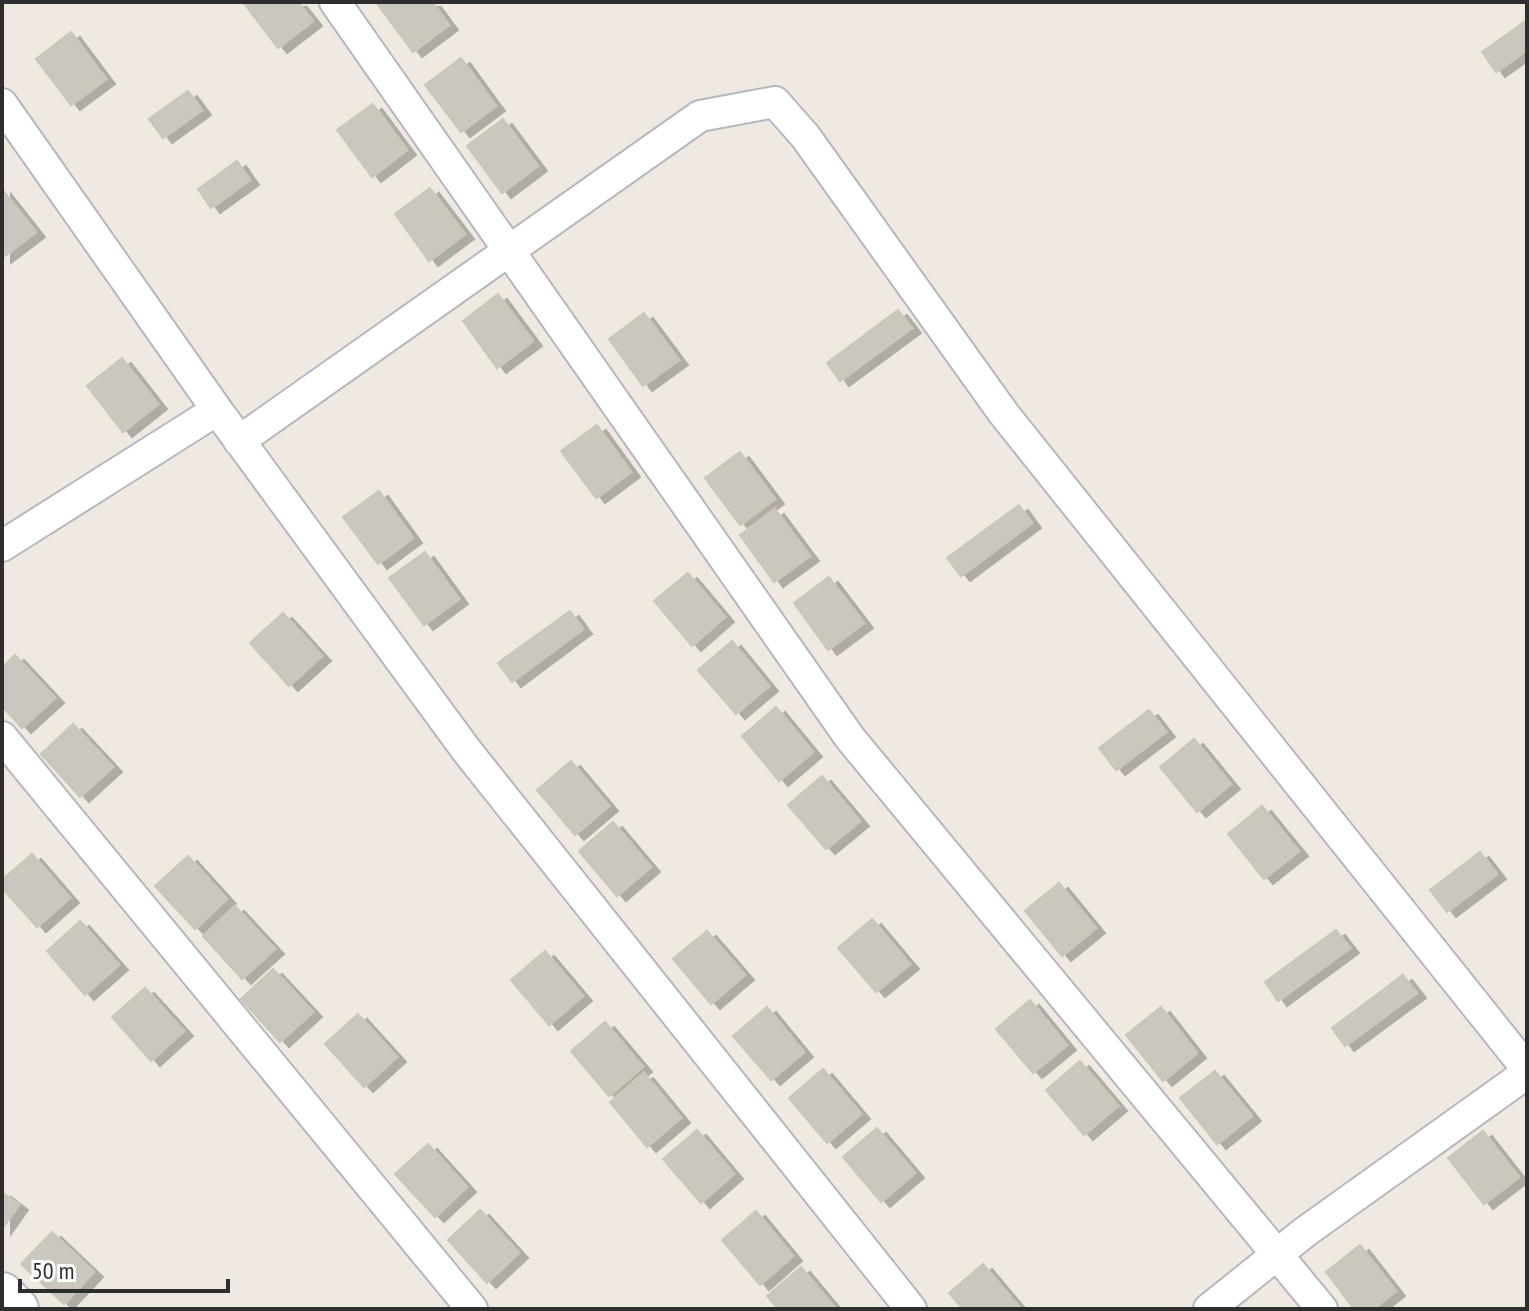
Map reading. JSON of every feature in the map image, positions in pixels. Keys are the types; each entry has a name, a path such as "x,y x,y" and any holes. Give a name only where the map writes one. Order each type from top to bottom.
{"street":[{"path":"335,2 850,738 1322,1309"},
{"path":"239,441 700,116 775,102 805,136 1004,414 1527,1071 1278,1254 1209,1309"},
{"path":"2,104 239,441 467,751 911,1309"},
{"path":"2,546 217,410"},
{"path":"2,737 472,1309"},
{"path":"2,1294 17,1309"}],"building":[{"path":"243,2 298,2 313,21 278,48"},
{"path":"382,2 432,2 449,25 413,52 378,5"},
{"path":"1527,20 1527,50 1496,72 1482,52"},
{"path":"71,32 106,79 71,105 36,59"},
{"path":"461,58 496,106 461,132 425,85"},
{"path":"188,91 202,110 163,138 149,119"},
{"path":"373,104 407,150 372,177 337,130"},
{"path":"503,119 538,166 502,193 467,146"},
{"path":"237,161 250,180 211,208 198,189"},
{"path":"430,188 465,234 429,261 395,214"},
{"path":"2,189 36,232 2,258"},
{"path":"498,294 533,341 497,368 463,321"},
{"path":"898,310 912,328 840,381 827,363"},
{"path":"644,313 679,360 643,386 609,339"},
{"path":"122,358 158,404 123,432 87,386"},
{"path":"597,425 631,472 596,498 561,451"},
{"path":"740,452 775,499 740,525 705,478"},
{"path":"379,491 413,538 378,564 343,517"},
{"path":"1019,505 1032,523 961,576 947,558"},
{"path":"775,509 810,556 774,582 740,535"},
{"path":"425,552 459,599 424,625 389,578"},
{"path":"688,573 725,617 692,646 654,601"},
{"path":"829,577 864,623 828,650 794,603"},
{"path":"570,611 583,629 512,682 498,663"},
{"path":"283,613 322,656 289,686 250,643"},
{"path":"732,641 769,686 736,714 698,670"},
{"path":"15,655 55,698 22,728 2,706 2,668"},
{"path":"776,707 813,752 779,781 742,736"},
{"path":"1149,710 1166,732 1116,770 1099,748"},
{"path":"73,724 113,767 80,797 41,754"},
{"path":"1194,739 1231,784 1197,812 1160,767"},
{"path":"571,761 609,806 575,835 537,790"},
{"path":"822,776 860,821 826,849 788,805"},
{"path":"1262,806 1299,851 1264,879 1228,834"},
{"path":"613,822 651,867 617,896 579,851"},
{"path":"1480,852 1497,874 1447,912 1430,890"},
{"path":"32,854 70,898 37,927 2,888 2,880"},
{"path":"188,856 227,899 195,929 155,886"},
{"path":"1059,883 1096,928 1062,956 1025,911"},
{"path":"235,906 275,949 242,979 203,936"},
{"path":"872,919 910,964 876,992 838,948"},
{"path":"80,921 119,965 85,995 47,951"},
{"path":"1336,930 1350,948 1278,1001 1265,982"},
{"path":"707,931 745,975 711,1004 673,959"},
{"path":"545,951 583,996 549,1025 511,980"},
{"path":"273,969 313,1012 280,1042 241,999"},
{"path":"1403,975 1417,993 1345,1046 1332,1028"},
{"path":"145,988 184,1031 151,1061 112,1017"},
{"path":"1030,1000 1067,1045 1033,1073 996,1029"},
{"path":"767,1007 804,1052 771,1080 733,1036"},
{"path":"1161,1007 1197,1053 1163,1081 1126,1035"},
{"path":"358,1014 397,1057 364,1087 325,1044"},
{"path":"605,1022 643,1067 609,1096 571,1051"},
{"path":"1080,1061 1118,1106 1084,1135 1046,1090"},
{"path":"823,1069 861,1114 827,1143 789,1098"},
{"path":"1215,1071 1252,1116 1217,1144 1180,1098"},
{"path":"644,1073 681,1118 647,1147 610,1102"},
{"path":"877,1128 915,1173 881,1202 843,1157"},
{"path":"697,1130 734,1174 701,1203 663,1159"},
{"path":"1483,1131 1519,1177 1484,1204 1448,1158"},
{"path":"428,1144 467,1187 435,1217 395,1174"},
{"path":"2,1192 19,1205 2,1229"},
{"path":"480,1210 519,1253 487,1283 448,1240"},
{"path":"756,1211 793,1256 760,1285 722,1240"},
{"path":"52,1232 94,1272 64,1304 21,1264"},
{"path":"1360,1245 1396,1291 1373,1309 1354,1309 1326,1272"},
{"path":"983,1264 1021,1309 963,1309 949,1293"},
{"path":"801,1267 836,1309 778,1309 767,1296"}]}
